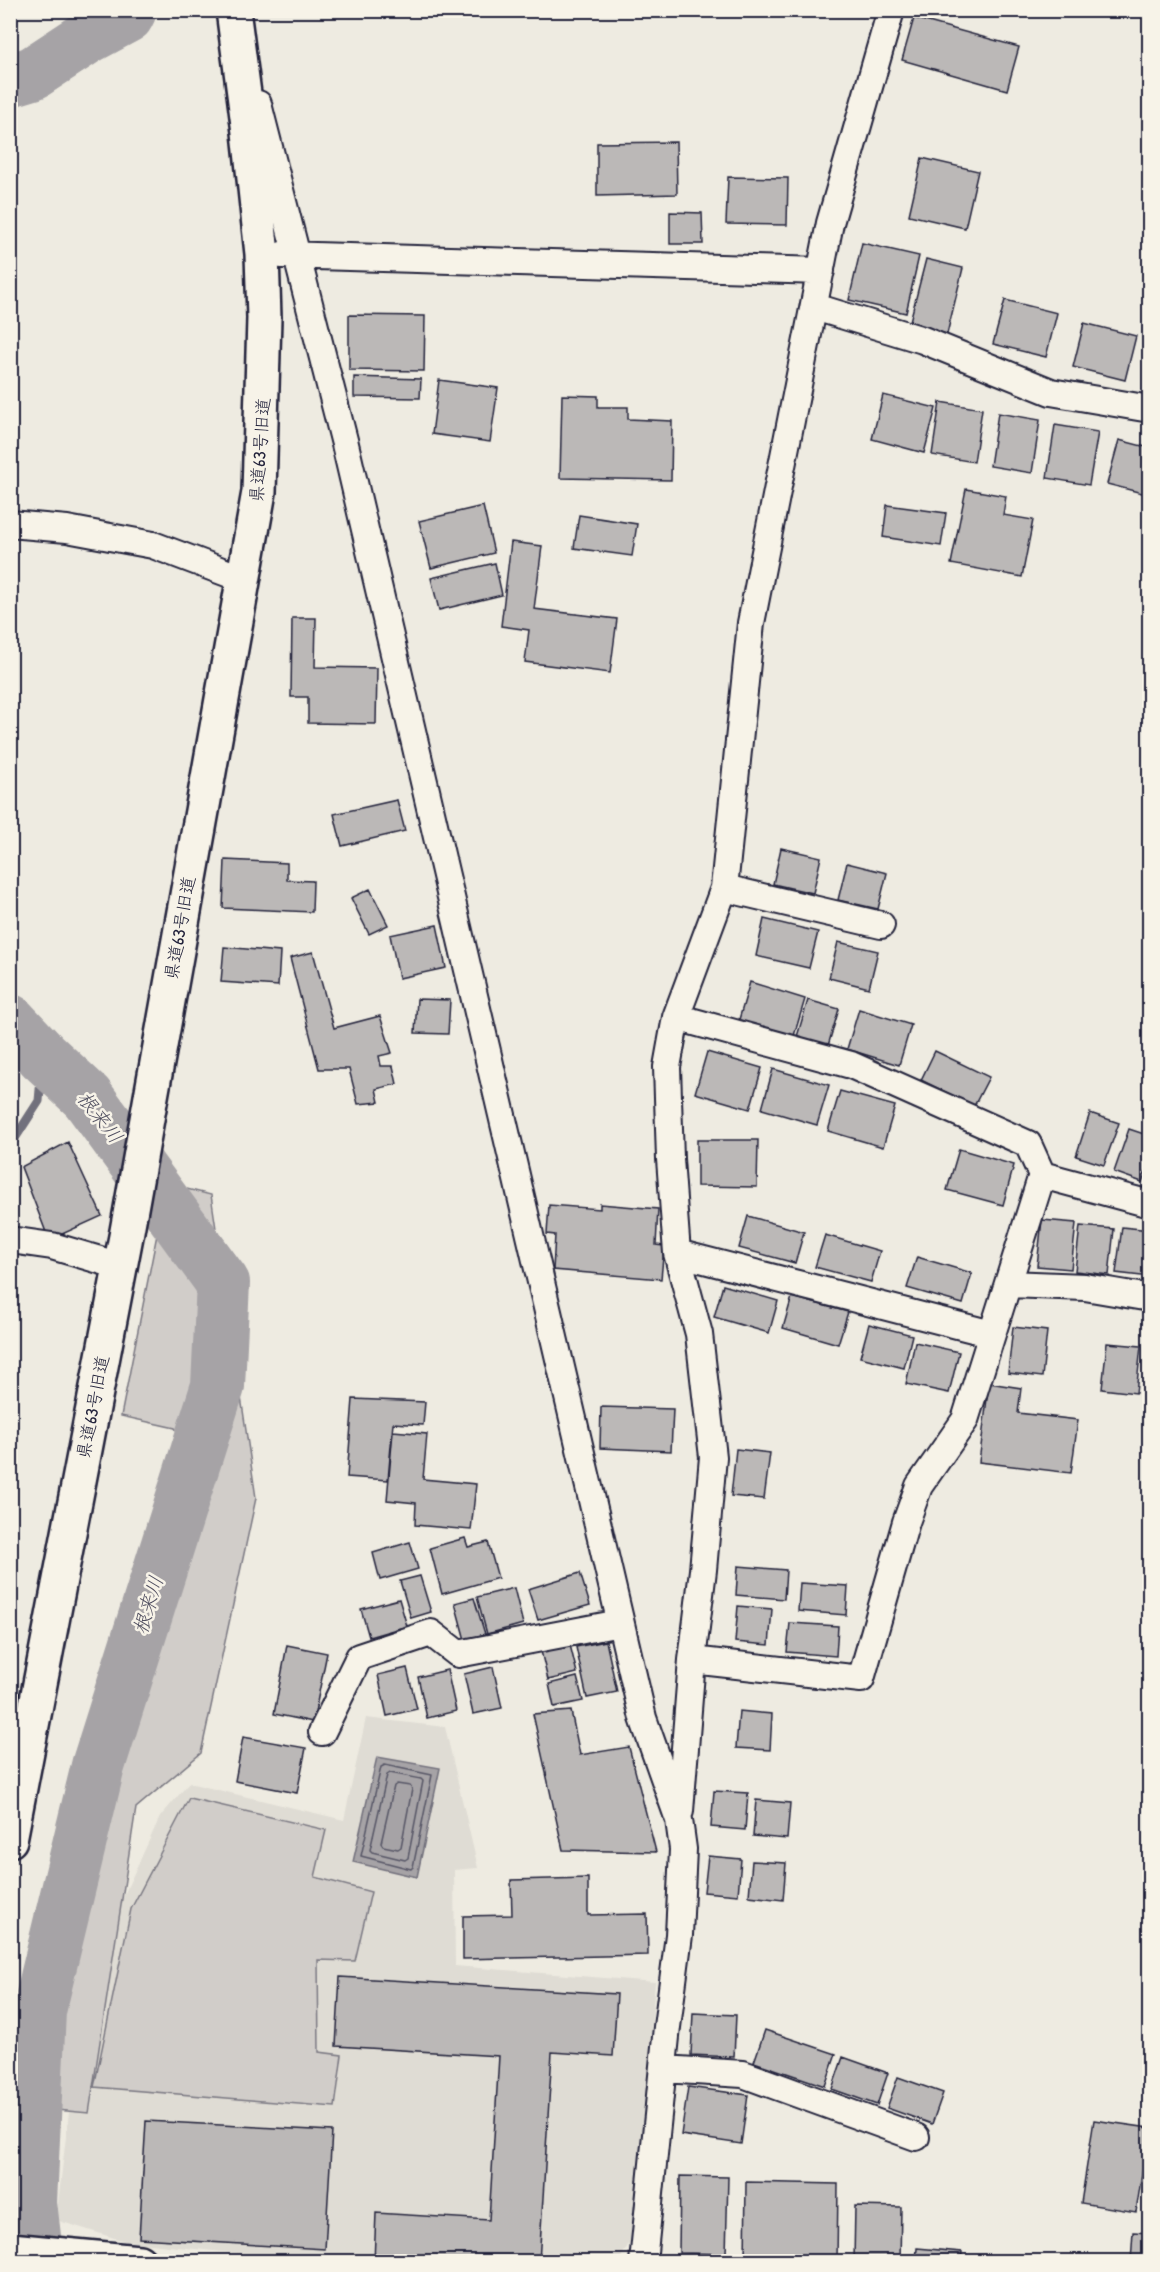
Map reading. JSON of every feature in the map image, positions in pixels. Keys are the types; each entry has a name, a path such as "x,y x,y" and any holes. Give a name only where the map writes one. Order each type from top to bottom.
{"street":[{"name":"県道63号旧道","path":"10,1840 127,1231 259,492 264,350 262,254 234,10"},
{"path":"234,10 345,444 643,1718 679,1820 683,1849 679,1935 643,2262"},
{"path":"679,1820 692,1660 713,1457 699,1335 677,1253 670,1159 667,1067 676,1017 724,888 751,623 830,223 891,10"},
{"path":"262,254 821,271"},
{"path":"815,307 923,340 1051,392 1149,409"},
{"path":"10,524 67,529 153,545 243,579"},
{"path":"724,888 880,925"},
{"path":"676,1017 851,1065 915,1092 1029,1144 1042,1175 965,1420 919,1486 906,1522 861,1679 692,1660"},
{"path":"1042,1175 1149,1204"},
{"path":"10,1240 52,1246 120,1266"},
{"path":"677,1253 993,1334"},
{"path":"1008,1284 1085,1287 1149,1298"},
{"path":"322,1732 359,1657 430,1633 458,1654 620,1623"},
{"path":"663,2069 743,2074 916,2137"},
{"path":"13,2250 139,2262"}],"shaded area":[{"path":"167,1184 211,1195 256,1498 201,1753 136,1808 89,2113 45,2109 54,1988 117,1756 181,1583 209,1481 175,1428 121,1416"},
{"path":"366,1718 445,1727 478,1868 454,1870 455,1966 655,1982 635,2233 619,2261 303,2261 124,2241 56,2220 85,1979 160,1817 189,1783 344,1820"},
{"path":"189,1798 326,1830 315,1877 371,1892 355,1961 318,1960 319,2052 342,2055 335,2107 94,2087 131,1909"}],"water":[{"path":"377,1757 440,1768 417,1877 353,1862"}],"building":[{"path":"914,18 1019,47 1007,90 902,60"},
{"path":"676,142 677,194 597,196 597,143"},
{"path":"922,158 978,171 965,228 909,215"},
{"path":"728,177 788,178 787,225 726,224"},
{"path":"670,212 702,213 703,244 670,244"},
{"path":"862,243 919,256 906,313 849,300"},
{"path":"926,259 963,268 947,334 909,325"},
{"path":"1005,300 1057,313 1046,357 993,344"},
{"path":"349,315 425,316 424,371 349,370"},
{"path":"1084,323 1136,336 1125,380 1073,367"},
{"path":"354,377 421,379 420,398 354,397"},
{"path":"439,380 498,388 490,442 432,434"},
{"path":"562,395 598,396 598,407 628,407 628,419 672,421 671,480 560,478"},
{"path":"883,395 936,408 924,453 872,439"},
{"path":"940,402 982,409 974,462 932,455"},
{"path":"998,413 1040,420 1032,473 990,466"},
{"path":"1055,425 1098,432 1089,485 1047,478"},
{"path":"1119,440 1150,448 1150,495 1107,484"},
{"path":"966,489 1006,496 1003,515 1033,520 1022,577 951,564"},
{"path":"887,505 946,513 941,546 883,537"},
{"path":"483,506 494,553 431,568 419,521"},
{"path":"579,515 637,524 632,556 574,548"},
{"path":"511,542 542,546 534,609 617,619 610,673 525,662 529,630 501,626"},
{"path":"495,563 502,595 439,610 431,578"},
{"path":"292,618 316,618 315,667 377,668 376,724 308,723 308,697 291,697"},
{"path":"397,800 405,831 342,846 334,814"},
{"path":"781,848 821,857 813,893 773,884"},
{"path":"225,860 287,863 287,880 313,881 312,912 223,908"},
{"path":"847,863 887,873 878,909 838,900"},
{"path":"370,889 388,925 369,934 351,898"},
{"path":"764,919 818,932 809,968 756,956"},
{"path":"437,925 446,968 399,978 390,935"},
{"path":"838,942 878,951 869,988 829,978"},
{"path":"224,947 280,952 278,986 221,982"},
{"path":"313,952 334,1028 380,1016 392,1053 379,1056 381,1066 393,1066 397,1084 376,1089 379,1102 358,1104 349,1069 319,1069 290,958"},
{"path":"750,982 805,999 793,1039 738,1023"},
{"path":"417,999 450,1000 448,1034 415,1033"},
{"path":"808,1000 839,1009 827,1049 796,1040"},
{"path":"859,1009 911,1025 899,1065 847,1049"},
{"path":"935,1051 989,1077 974,1106 921,1080"},
{"path":"707,1052 762,1068 750,1109 695,1093"},
{"path":"773,1069 829,1085 817,1125 762,1109"},
{"path":"840,1091 895,1106 883,1147 828,1131"},
{"path":"1090,1113 1119,1123 1104,1165 1076,1156"},
{"path":"1129,1129 1150,1136 1150,1161 1142,1182 1114,1172"},
{"path":"697,1140 758,1140 757,1187 697,1186"},
{"path":"68,1142 102,1216 49,1240 21,1167"},
{"path":"959,1149 1014,1165 1003,1205 947,1190"},
{"path":"600,1204 658,1209 656,1245 664,1246 661,1279 553,1270 555,1235 547,1234 549,1205 600,1209"},
{"path":"748,1216 804,1232 795,1263 739,1248"},
{"path":"1042,1220 1076,1223 1071,1269 1037,1266"},
{"path":"1080,1226 1114,1229 1109,1275 1075,1271"},
{"path":"1122,1227 1150,1230 1150,1277 1116,1273"},
{"path":"825,1235 880,1251 871,1282 815,1267"},
{"path":"917,1257 972,1273 963,1304 907,1288"},
{"path":"723,1285 778,1301 769,1333 714,1317"},
{"path":"792,1297 848,1312 838,1344 783,1328"},
{"path":"869,1324 912,1335 904,1368 860,1357"},
{"path":"1013,1327 1047,1331 1042,1377 1008,1373"},
{"path":"915,1342 959,1352 949,1393 906,1384"},
{"path":"1107,1343 1141,1346 1136,1393 1102,1389"},
{"path":"1149,1347 1150,1393 1144,1393"},
{"path":"989,1383 1021,1388 1018,1413 1078,1420 1071,1473 979,1462"},
{"path":"353,1399 425,1402 423,1425 393,1423 388,1480 347,1477"},
{"path":"601,1407 673,1409 671,1451 600,1448"},
{"path":"393,1431 427,1434 423,1479 476,1484 471,1530 415,1525 416,1503 387,1500"},
{"path":"736,1449 770,1453 764,1499 731,1496"},
{"path":"465,1538 468,1547 488,1542 498,1578 442,1594 430,1548"},
{"path":"410,1542 418,1569 380,1580 373,1553"},
{"path":"738,1566 786,1570 784,1599 736,1595"},
{"path":"580,1573 590,1605 538,1620 528,1589"},
{"path":"420,1576 431,1612 411,1618 400,1581"},
{"path":"800,1583 848,1586 846,1615 798,1611"},
{"path":"514,1588 523,1624 487,1634 477,1597"},
{"path":"474,1598 485,1634 465,1640 455,1603"},
{"path":"399,1599 407,1626 369,1637 361,1609"},
{"path":"738,1606 772,1609 769,1645 735,1642"},
{"path":"790,1623 838,1626 836,1656 787,1652"},
{"path":"606,1641 617,1692 587,1698 576,1647"},
{"path":"287,1645 327,1653 313,1722 274,1714"},
{"path":"570,1645 577,1673 548,1680 541,1651"},
{"path":"493,1667 502,1708 473,1714 464,1674"},
{"path":"407,1668 417,1709 387,1716 378,1675"},
{"path":"447,1670 456,1711 427,1718 418,1677"},
{"path":"577,1677 583,1701 554,1707 549,1684"},
{"path":"571,1711 580,1755 629,1747 656,1852 563,1850 533,1714"},
{"path":"739,1711 772,1714 770,1750 736,1748"},
{"path":"243,1737 306,1748 297,1793 235,1781"},
{"path":"714,1791 748,1793 745,1830 711,1827"},
{"path":"756,1800 790,1803 787,1839 753,1836"},
{"path":"708,1856 741,1859 738,1895 704,1892"},
{"path":"752,1861 786,1863 783,1900 749,1896"},
{"path":"588,1878 588,1915 647,1914 648,1955 463,1959 463,1916 512,1915 511,1880"},
{"path":"340,1977 617,1994 613,2056 552,2052 539,2262 374,2262 376,2213 489,2220 499,2056 336,2046"},
{"path":"693,2013 736,2015 734,2057 691,2055"},
{"path":"765,2030 836,2054 825,2086 754,2062"},
{"path":"843,2057 888,2073 877,2105 832,2089"},
{"path":"898,2077 943,2093 932,2124 887,2108"},
{"path":"688,2087 748,2095 741,2144 681,2135"},
{"path":"1094,2120 1149,2128 1136,2212 1081,2203"},
{"path":"146,2121 332,2131 325,2249 139,2238"},
{"path":"680,2176 728,2177 726,2254 679,2253"},
{"path":"746,2182 838,2184 837,2262 745,2262"},
{"path":"855,2206 901,2207 900,2262 854,2262"},
{"path":"1133,2232 1150,2233 1150,2262 1131,2262"},
{"path":"917,2248 962,2252 961,2262 916,2262"}],"waterway":[{"name":"根来川","path":"10,80 33,73 88,37 127,16 130,10"},
{"name":"根来川","path":"10,1021 87,1097 223,1283 218,1386 98,1766 39,2011 30,2203 37,2262"},
{"path":"10,1146 39,1101 43,1056"}]}
